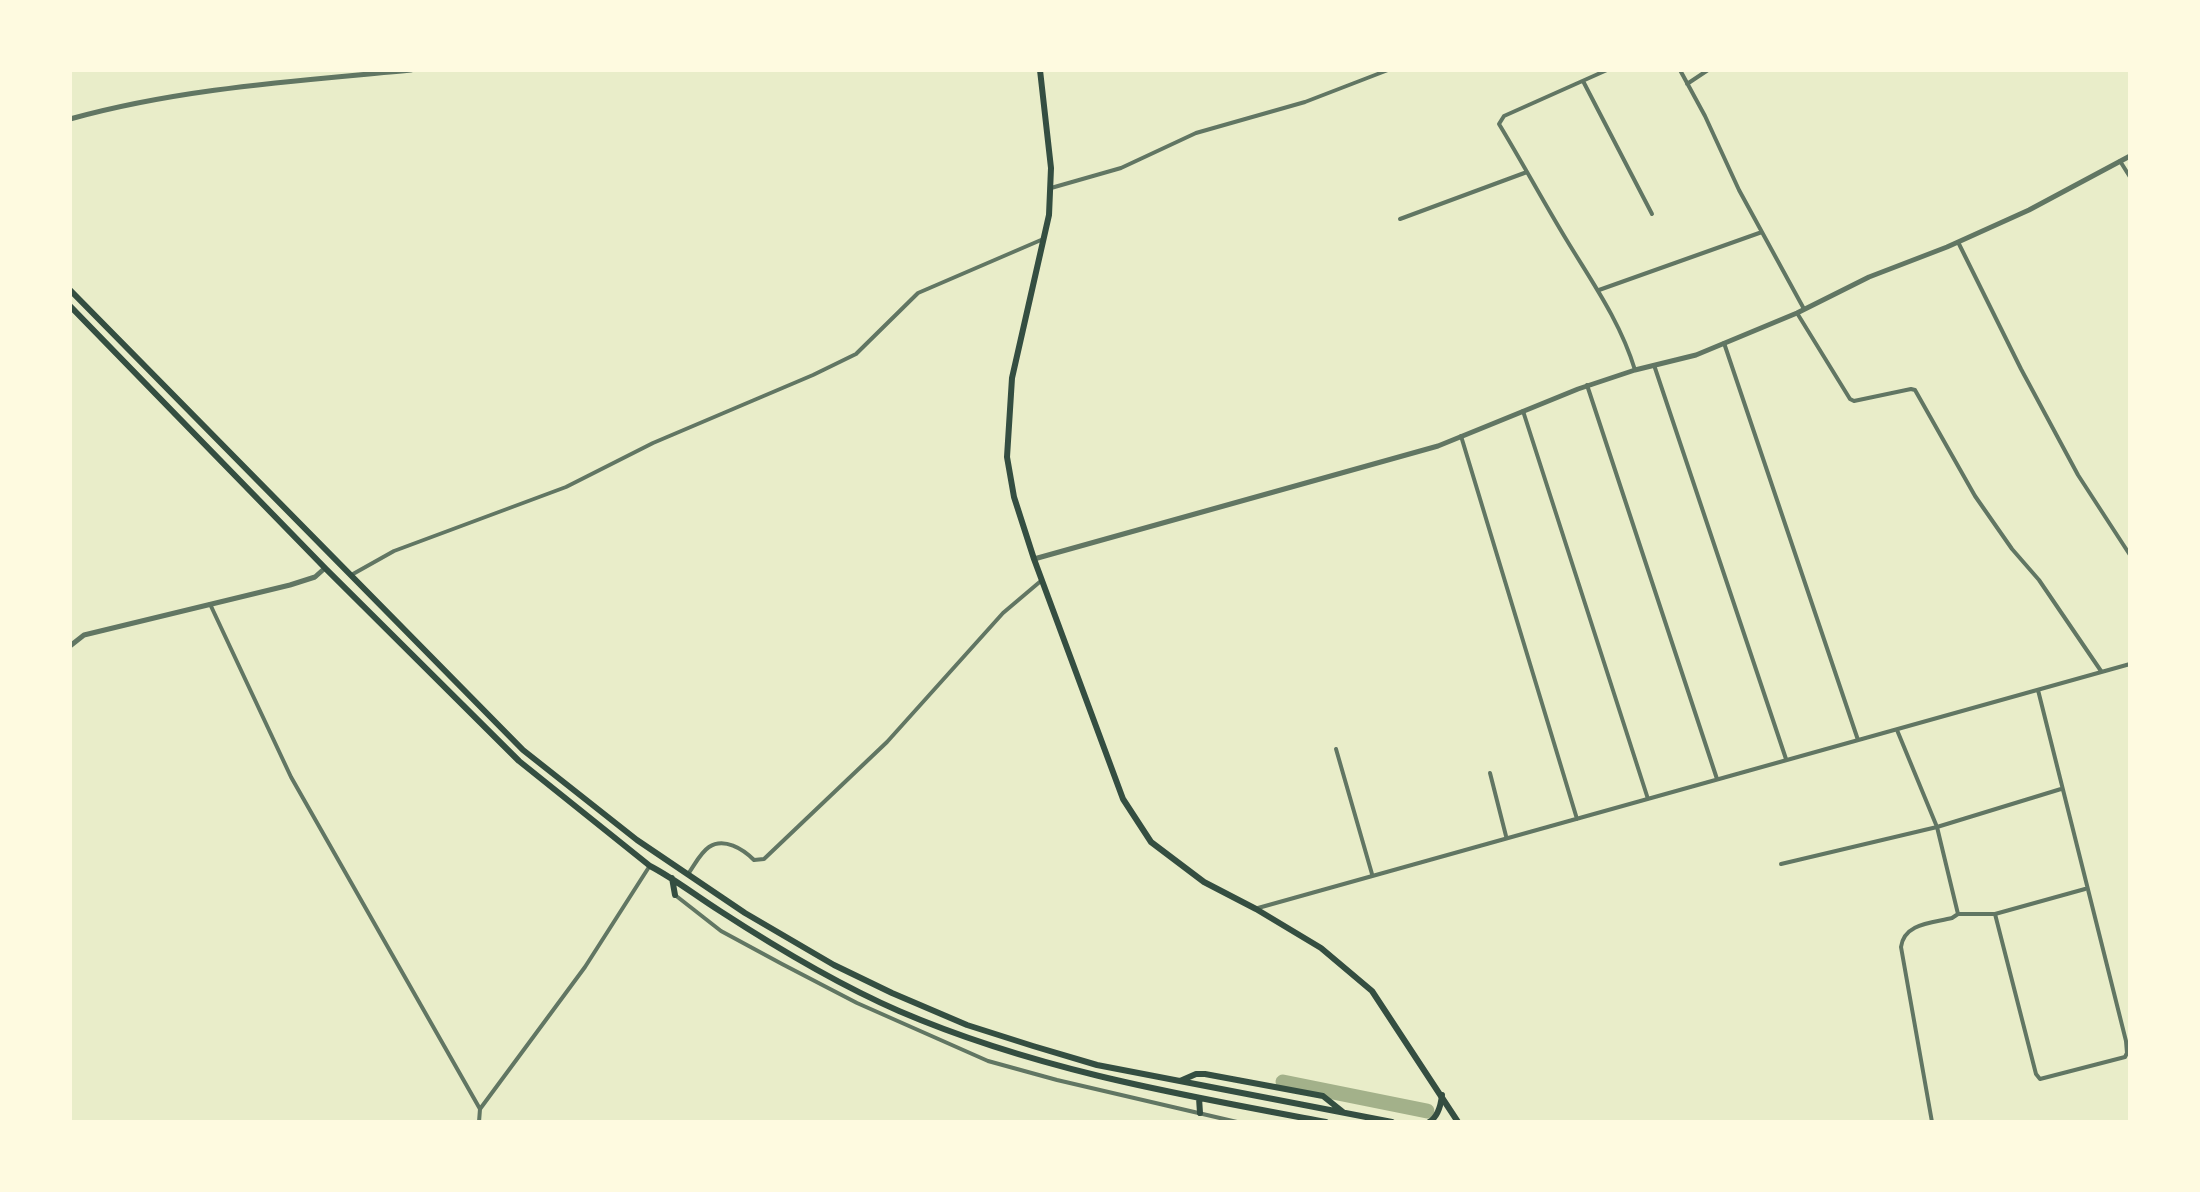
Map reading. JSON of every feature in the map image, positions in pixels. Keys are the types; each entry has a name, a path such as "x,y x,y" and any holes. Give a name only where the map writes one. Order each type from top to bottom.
{"main road":[{"path":"1040,70 1051,168 1050,216 1012,378 1008,458 1014,496 1034,559 1124,798 1150,842 1204,882 1322,948 1372,991 1458,1122"},
{"path":"70,290 536,762 608,818 790,940 892,994 968,1025 1097,1066 1392,1122"},
{"path":"70,306 520,761 650,866 762,938 898,1010 1025,1056 1091,1075 1326,1122"},
{"path":"672,877 675,895"},
{"path":"1178,1082 1205,1074 1323,1096 1344,1113"},
{"path":"1429,1122 1434,1120 1442,1094"},
{"path":"1200,1098 1200,1113"}],"street":[{"path":"70,119 222,88 411,70"},
{"path":"1051,188 1121,168 1196,133 1305,102 1388,70"},
{"path":"1607,70 1499,120 1599,290 1635,370"},
{"path":"1680,70 1800,311 1850,399 1916,390 1976,496 2102,672"},
{"path":"1687,84 1708,70"},
{"path":"1583,80 1652,214"},
{"path":"1034,559 1438,446 1587,386 1696,355 2029,210 2130,156"},
{"path":"2120,161 2130,177"},
{"path":"1400,218 1528,172"},
{"path":"1599,290 1762,232"},
{"path":"351,575 394,551 566,487 653,443 813,375 856,354 918,294 1045,238"},
{"path":"1958,242 2078,474 2130,555"},
{"path":"1724,343 1858,740"},
{"path":"1654,365 1786,760"},
{"path":"1587,386 1718,780"},
{"path":"1523,411 1648,799"},
{"path":"1460,436 1578,819"},
{"path":"70,646 84,636 315,577 326,568"},
{"path":"688,874 705,851 715,845 738,847 754,860 764,859 887,742 1004,613 1042,580"},
{"path":"210,604 291,777 480,1108"},
{"path":"1256,909 2130,664"},
{"path":"1995,914 2036,1074 2040,1078 2124,1057 2126,1042 2038,690"},
{"path":"1896,730 1937,827 1958,914"},
{"path":"1336,749 1372,876"},
{"path":"1490,773 1506,839"},
{"path":"1780,864 1937,827 2063,789"},
{"path":"479,1122 480,1108 585,968 650,866"},
{"path":"1932,1122 1912,1019 1902,938 1909,930 1958,914 1995,914 2087,889"},
{"path":"675,895 720,930 857,1004 943,1042 1057,1080 1237,1122"}],"waterway":[{"path":"1283,1082 1427,1111"}]}
